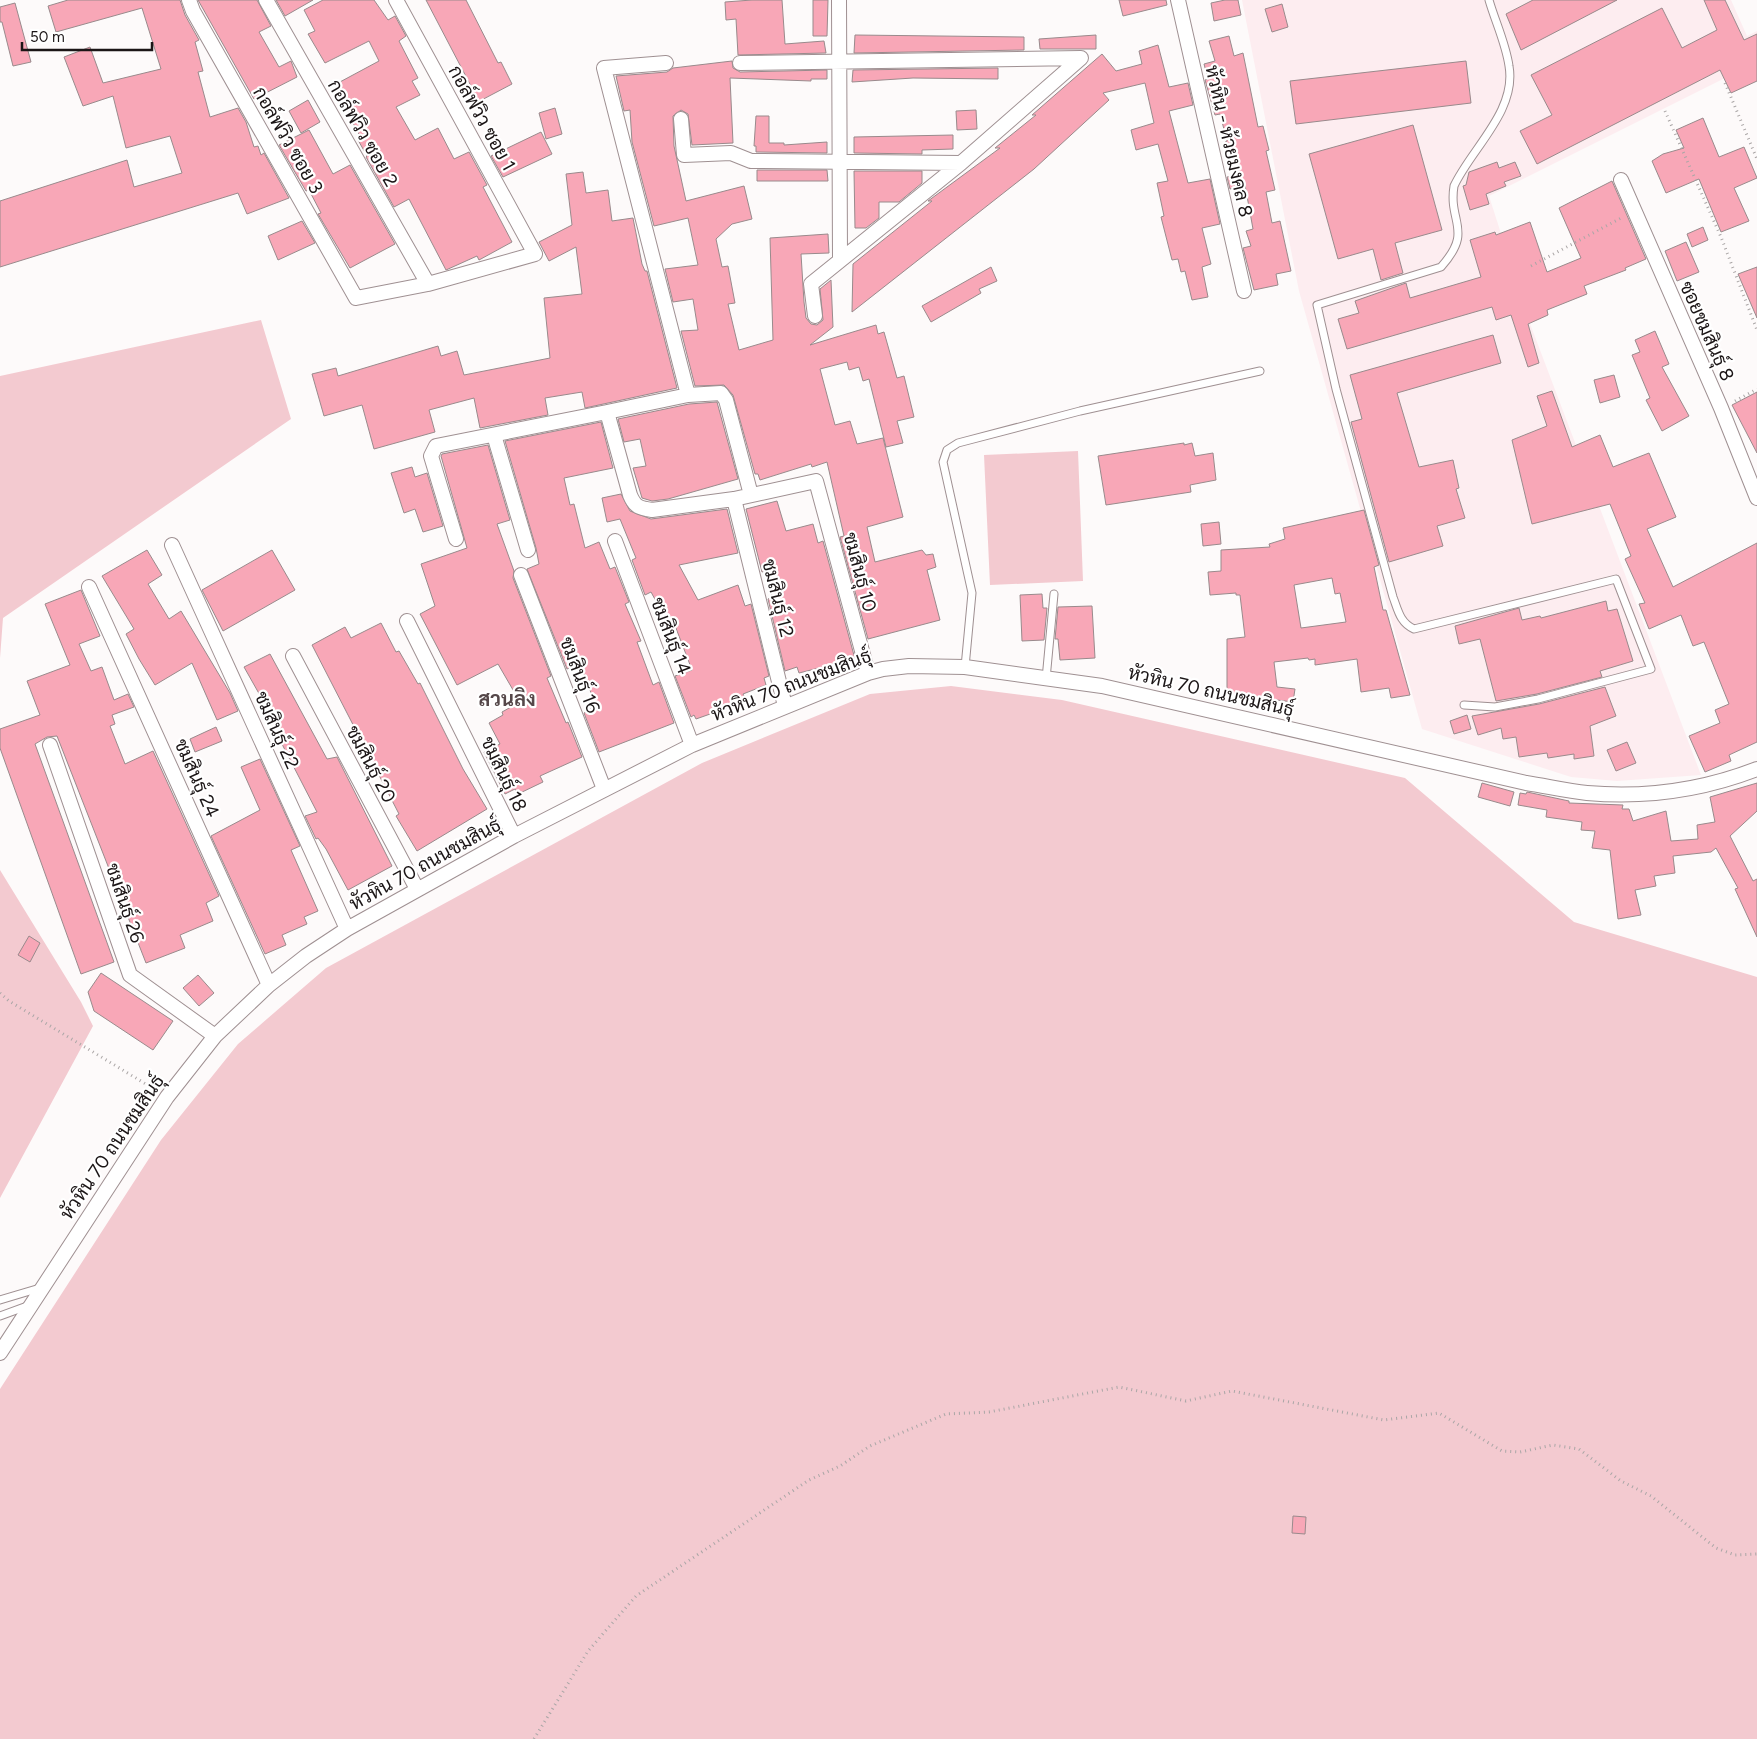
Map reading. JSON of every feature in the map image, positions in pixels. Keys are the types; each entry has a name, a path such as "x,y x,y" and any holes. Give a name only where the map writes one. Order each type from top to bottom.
{"street":[{"name":"กอล์ฟวิว ซอย 3","path":"189,0 193,11 356,298 428,284"},
{"name":"กอล์ฟวิว ซอย 2","path":"266,0 428,284"},
{"name":"กอล์ฟวิว ซอย 1","path":"396,0 535,254 428,284"},
{"path":"839,0 840,260"},
{"name":"หัวหิน - ห้วยมงคล 8","path":"1178,0 1244,291"},
{"path":"740,63 1081,58 961,163 811,284 815,316"},
{"path":"666,64 604,68 688,395"},
{"path":"681,119 684,155 731,153 751,161 961,163"},
{"name":"ซอยชมสินธุ์ 8","path":"1621,180 1721,408 1757,498"},
{"path":"456,539 431,456 436,446 688,395 721,393 726,400 751,495 652,510 634,505 607,412"},
{"path":"494,435 528,550"},
{"name":"ชมสินธุ์ 10","path":"751,495 816,481 868,673"},
{"name":"ชมสินธุ์ 12","path":"734,499 785,706"},
{"name":"ชมสินธุ์ 14","path":"615,541 692,745"},
{"name":"ชมสินธุ์ 22","path":"172,545 347,929"},
{"name":"ชมสินธุ์ 16","path":"521,575 604,789"},
{"name":"ชมสินธุ์ 24","path":"89,587 269,985"},
{"name":"ชมสินธุ์ 18","path":"407,621 514,836"},
{"name":"ชมสินธุ์ 20","path":"292,656 417,889"},
{"name":"หัวหิน 70 ถนนชมสินธุ์","path":"0,1353 40,1288 167,1097 215,1036 269,985 306,956 347,929 417,889 604,789 692,745 868,673 910,666 965,667 1102,686 1526,783 1587,793 1640,794 1688,790 1757,769"},
{"name":"ชมสินธุ์ 26","path":"50,746 130,975 215,1036"}],"lane":[{"path":"1464,705 1495,707 1538,700 1651,669 1616,579 1414,628 1406,626 1393,596 1336,389 1317,305 1441,267 1454,253 1460,236 1452,198 1454,186 1503,107 1509,88 1510,67 1489,0"},
{"path":"965,667 972,593 943,462 947,450 958,443 1080,411 1260,371"},
{"path":"1046,679 1054,594"},
{"path":"0,1300 40,1288"},
{"path":"0,1316 30,1305"}],"path":[{"path":"1725,83 1757,159"},
{"path":"1666,111 1721,237 1757,330"},
{"path":"1530,266 1634,211"},
{"path":"1721,408 1757,389"},
{"path":"0,993 9,1001 167,1097"},
{"path":"534,1739 588,1651 636,1596 809,1480 840,1466 870,1446 946,1414 989,1412 1119,1387 1186,1401 1232,1391 1384,1420 1439,1413 1502,1451 1520,1452 1553,1445 1579,1449 1621,1481 1651,1496 1716,1548 1735,1555 1757,1554"}],"shaded area":[{"path":"1242,0 1731,0 1747,36 1757,31 1757,62 1489,196 1529,321 1701,775 1617,781 1571,777 1422,729 1299,291"},
{"path":"261,320 291,419 3,618 0,658 0,376"},
{"path":"1078,451 1083,581 990,585 984,455"},
{"path":"951,686 1062,700 1405,778 1574,922 1757,977 1757,1739 0,1739 0,1389 161,1140 238,1044 326,968 702,763 870,694"},
{"path":"0,870 81,1002 93,1026 0,1198"}],"building":[{"path":"68,0 180,0 185,15 199,40 195,42 203,71 198,72 210,117 238,108 246,122 254,147 258,146 261,155 264,153 289,198 247,214 238,193 0,267 0,201 127,160 134,187 182,173 170,136 126,148 113,96 83,106 64,57 90,47 103,83 161,69 142,8 56,32 48,6"},
{"path":"198,0 257,0 271,26 259,32 279,67 291,61 297,77 254,99"},
{"path":"276,0 313,0 285,16"},
{"path":"323,0 374,0 388,20 395,16 406,36 399,41 418,78 412,81 420,95 396,107 415,140 438,128 454,159 469,152 487,185 483,187 512,242 479,260 477,256 446,270 409,199 394,207 358,140 361,138 340,99 346,95 338,83 379,61 369,41 325,63 308,34 315,31 304,10"},
{"path":"426,0 466,0 498,63 501,62 512,84 474,104 467,91 472,88"},
{"path":"782,0 785,44 824,41 826,53 738,55 736,19 726,20 725,2"},
{"path":"813,0 828,0 827,36 813,36"},
{"path":"1119,0 1166,0 1167,5 1123,16"},
{"path":"1238,0 1241,15 1214,21 1211,3"},
{"path":"1533,0 1617,0 1521,50 1506,14"},
{"path":"1704,0 1725,0 1744,40 1757,34 1757,81 1731,93 1720,70 1537,164 1520,131 1552,115 1531,75 1662,8 1682,48 1717,30"},
{"path":"15,3 31,62 13,66 2,22 0,22 0,7"},
{"path":"1282,4 1288,27 1272,32 1265,9"},
{"path":"855,35 1024,37 1024,50 854,53"},
{"path":"1096,35 1096,49 1040,49 1039,39"},
{"path":"1229,36 1234,56 1243,53 1258,127 1263,126 1269,150 1266,151 1275,190 1266,192 1272,223 1280,221 1291,271 1276,274 1278,285 1254,290 1243,248 1251,246 1246,231 1253,229 1245,185 1230,189 1227,177 1234,176 1225,142 1227,141 1220,114 1215,115 1205,80 1208,79 1204,64 1215,61 1209,41"},
{"path":"1158,45 1169,87 1188,83 1193,105 1169,111 1188,183 1210,179 1220,224 1202,228 1211,264 1202,267 1208,297 1192,300 1185,271 1181,272 1178,259 1172,260 1161,217 1164,216 1157,183 1168,181 1158,144 1136,150 1131,130 1154,123 1145,83 1103,93 1109,100 1034,169 852,312 853,264 932,201 928,201 1000,148 995,148 1036,115 1032,115 1102,54 1116,71 1142,64 1139,51"},
{"path":"732,61 733,68 740,72 827,70 827,79 811,79 811,81 730,78 733,143 692,145 688,114 681,110 673,116 674,146 686,201 744,186 752,219 732,224 716,239 722,267 728,266 735,303 728,304 739,350 773,340 770,238 828,234 829,253 801,254 806,318 811,324 817,325 823,320 820,289 831,280 833,327 810,345 876,325 878,334 884,332 897,378 904,376 914,417 897,421 903,443 886,447 869,379 863,381 859,367 849,370 847,362 820,369 835,425 850,421 857,444 883,438 903,517 867,527 875,562 922,550 926,555 933,554 936,567 927,570 940,620 868,639 840,537 844,536 827,462 812,467 811,464 760,480 758,474 755,474 733,395 724,385 695,386 681,331 698,330 693,299 673,302 665,269 698,265 688,218 654,226 632,142 630,110 624,111 616,76 667,72 673,68"},
{"path":"1466,61 1471,103 1296,124 1290,81"},
{"path":"998,68 998,79 913,78 852,82 853,70"},
{"path":"308,100 320,122 301,133 289,111"},
{"path":"555,108 562,134 546,139 539,113"},
{"path":"976,110 977,129 957,130 956,111"},
{"path":"756,116 769,116 769,143 784,143 784,145 827,142 827,153 756,152 756,146 754,146"},
{"path":"1703,118 1719,157 1744,147 1757,178 1734,188 1749,221 1721,232 1699,179 1666,193 1652,161 1663,154 1684,148 1676,130"},
{"path":"1413,125 1442,230 1395,243 1403,273 1381,280 1373,249 1338,259 1309,154"},
{"path":"309,130 333,174 350,165 395,244 350,268 318,214 321,213 309,190 306,191 279,145"},
{"path":"541,132 552,154 503,177 491,156"},
{"path":"953,135 953,149 922,150 922,154 854,153 854,137"},
{"path":"1497,162 1499,168 1515,162 1521,176 1504,182 1506,186 1486,194 1489,204 1470,210 1463,186 1466,185 1469,172"},
{"path":"757,170 827,170 828,181 757,181"},
{"path":"854,171 922,171 922,183 899,202 879,202 879,218 866,228 855,228"},
{"path":"583,172 586,193 608,190 612,221 633,218 642,264 645,271 647,271 677,388 585,408 582,392 545,398 548,415 480,428 474,398 429,410 435,432 374,449 362,405 324,416 312,374 336,368 338,376 438,346 441,356 457,351 464,375 550,358 544,298 582,294 576,247 549,261 539,242 572,225 566,174"},
{"path":"1612,181 1646,259 1625,268 1626,270 1584,286 1587,294 1547,310 1548,315 1528,324 1539,363 1528,367 1511,315 1496,320 1492,307 1347,349 1338,319 1359,313 1355,301 1406,283 1410,298 1481,277 1470,240 1495,232 1496,235 1530,222 1547,272 1581,258 1559,208"},
{"path":"302,221 315,243 278,260 268,236"},
{"path":"1703,227 1708,240 1692,247 1687,234"},
{"path":"1686,242 1699,272 1677,281 1665,251"},
{"path":"991,267 997,281 979,289 981,293 931,322 922,306"},
{"path":"1757,267 1757,318 1738,274"},
{"path":"1655,331 1669,364 1662,367 1689,416 1662,431 1646,400 1650,398 1632,355 1640,352 1635,340"},
{"path":"1493,335 1501,363 1397,393 1419,467 1453,460 1459,488 1456,489 1465,518 1437,526 1443,546 1389,562 1351,422 1362,419 1350,375"},
{"path":"1614,375 1620,397 1600,403 1594,380"},
{"path":"1552,391 1572,447 1600,435 1613,467 1649,453 1676,517 1647,529 1673,587 1757,543 1757,742 1729,755 1731,761 1705,772 1689,736 1720,723 1715,710 1729,704 1704,642 1693,646 1681,615 1649,629 1639,604 1645,603 1625,559 1631,556 1610,504 1532,524 1512,440 1547,426 1537,396"},
{"path":"1757,392 1757,453 1732,405"},
{"path":"717,402 738,479 668,499 652,501 642,498 633,468 646,466 640,439 624,442 618,419 689,404"},
{"path":"601,422 613,468 564,478 570,505 574,504 585,548 599,542 610,569 615,567 629,602 625,604 641,641 637,642 653,685 659,682 674,723 599,752 584,713 596,706 580,664 567,669 527,569 539,564 505,441"},
{"path":"1184,443 1184,445 1192,443 1195,456 1213,453 1216,480 1190,485 1191,492 1106,505 1098,456"},
{"path":"488,445 510,520 497,524 514,571 513,578 551,676 547,678 582,757 540,776 543,782 518,794 515,789 505,794 484,752 500,744 489,723 503,715 502,712 520,702 498,664 457,685 420,614 435,606 421,564 467,548 441,456 442,454"},
{"path":"412,467 415,477 427,473 443,526 423,532 415,509 404,513 391,473"},
{"path":"621,494 630,511 651,519 727,509 738,553 679,565 698,600 738,585 745,606 751,604 769,676 764,678 766,685 743,694 745,698 729,705 730,707 696,719 694,715 691,717 675,676 692,670 674,623 669,625 651,592 645,595 632,560 636,558 620,519 607,522 602,498"},
{"path":"777,501 786,531 813,524 818,543 823,541 855,659 799,673 797,667 785,671 768,599 772,597 766,571 762,572 746,509"},
{"path":"1364,510 1379,565 1374,567 1383,610 1386,610 1410,695 1391,698 1389,688 1361,692 1357,659 1315,665 1315,659 1309,660 1308,658 1274,662 1277,687 1295,689 1293,702 1227,694 1227,639 1245,637 1240,595 1236,595 1236,593 1210,595 1208,572 1221,571 1221,550 1270,547 1269,544 1285,539 1283,528","holes":["1332,578 1335,594 1340,593 1346,622 1301,628 1294,585"]},
{"path":"1219,522 1221,544 1203,546 1201,524"},
{"path":"147,550 162,575 148,584 169,619 181,611 230,693 238,711 217,720 192,663 155,685 139,659 126,634 134,629 102,576"},
{"path":"272,550 295,590 223,631 202,590"},
{"path":"81,590 100,636 79,644 91,671 102,667 114,700 128,694 134,707 112,715 115,724 110,726 125,764 153,751 219,896 206,903 213,921 180,935 185,948 146,963 57,736 47,737 35,744 114,962 81,974 0,748 0,729 40,715 27,681 70,665 45,604"},
{"path":"1042,594 1043,608 1047,608 1044,640 1022,641 1020,595"},
{"path":"1606,601 1608,611 1617,609 1633,661 1600,671 1602,677 1537,694 1496,701 1480,639 1459,644 1455,626 1519,608 1522,620 1540,616 1541,618"},
{"path":"1092,606 1095,658 1060,660 1058,639 1055,639 1058,607"},
{"path":"381,623 396,652 399,651 418,684 420,683 463,769 487,809 417,851 396,816 399,814 312,645 345,627 351,638"},
{"path":"270,654 327,759 337,757 392,866 348,890 326,849 318,838 316,839 305,816 317,812 267,715 270,713 244,667"},
{"path":"1605,687 1616,716 1590,726 1594,756 1574,759 1574,754 1548,758 1547,753 1519,757 1516,737 1503,739 1501,728 1478,735 1472,716 1539,704"},
{"path":"1467,715 1471,729 1454,734 1450,721"},
{"path":"216,727 222,741 195,752 190,739"},
{"path":"1627,742 1636,763 1616,771 1607,750"},
{"path":"260,759 300,846 291,850 318,911 304,917 307,924 282,935 286,945 265,954 211,836 260,810 241,767"},
{"path":"1482,783 1514,792 1510,806 1478,797"},
{"path":"1757,783 1757,811 1730,836 1753,881 1757,879 1757,937 1735,889 1738,888 1716,848 1711,852 1673,856 1675,873 1654,876 1656,886 1635,890 1641,915 1618,919 1610,850 1592,848 1595,831 1581,830 1582,822 1546,817 1547,810 1518,805 1520,793 1526,794 1527,792 1569,801 1569,803 1623,805 1622,809 1629,809 1633,821 1666,811 1671,841 1698,839 1697,825 1715,822 1710,797"},
{"path":"29,936 40,943 30,962 18,955"},
{"path":"101,973 173,1021 153,1050 94,1011 88,992"},
{"path":"198,975 214,993 199,1006 183,988"},
{"path":"1293,1516 1306,1517 1305,1534 1292,1533"}],"district":[{"name":"สวนลิง","path":"507,699"}]}
